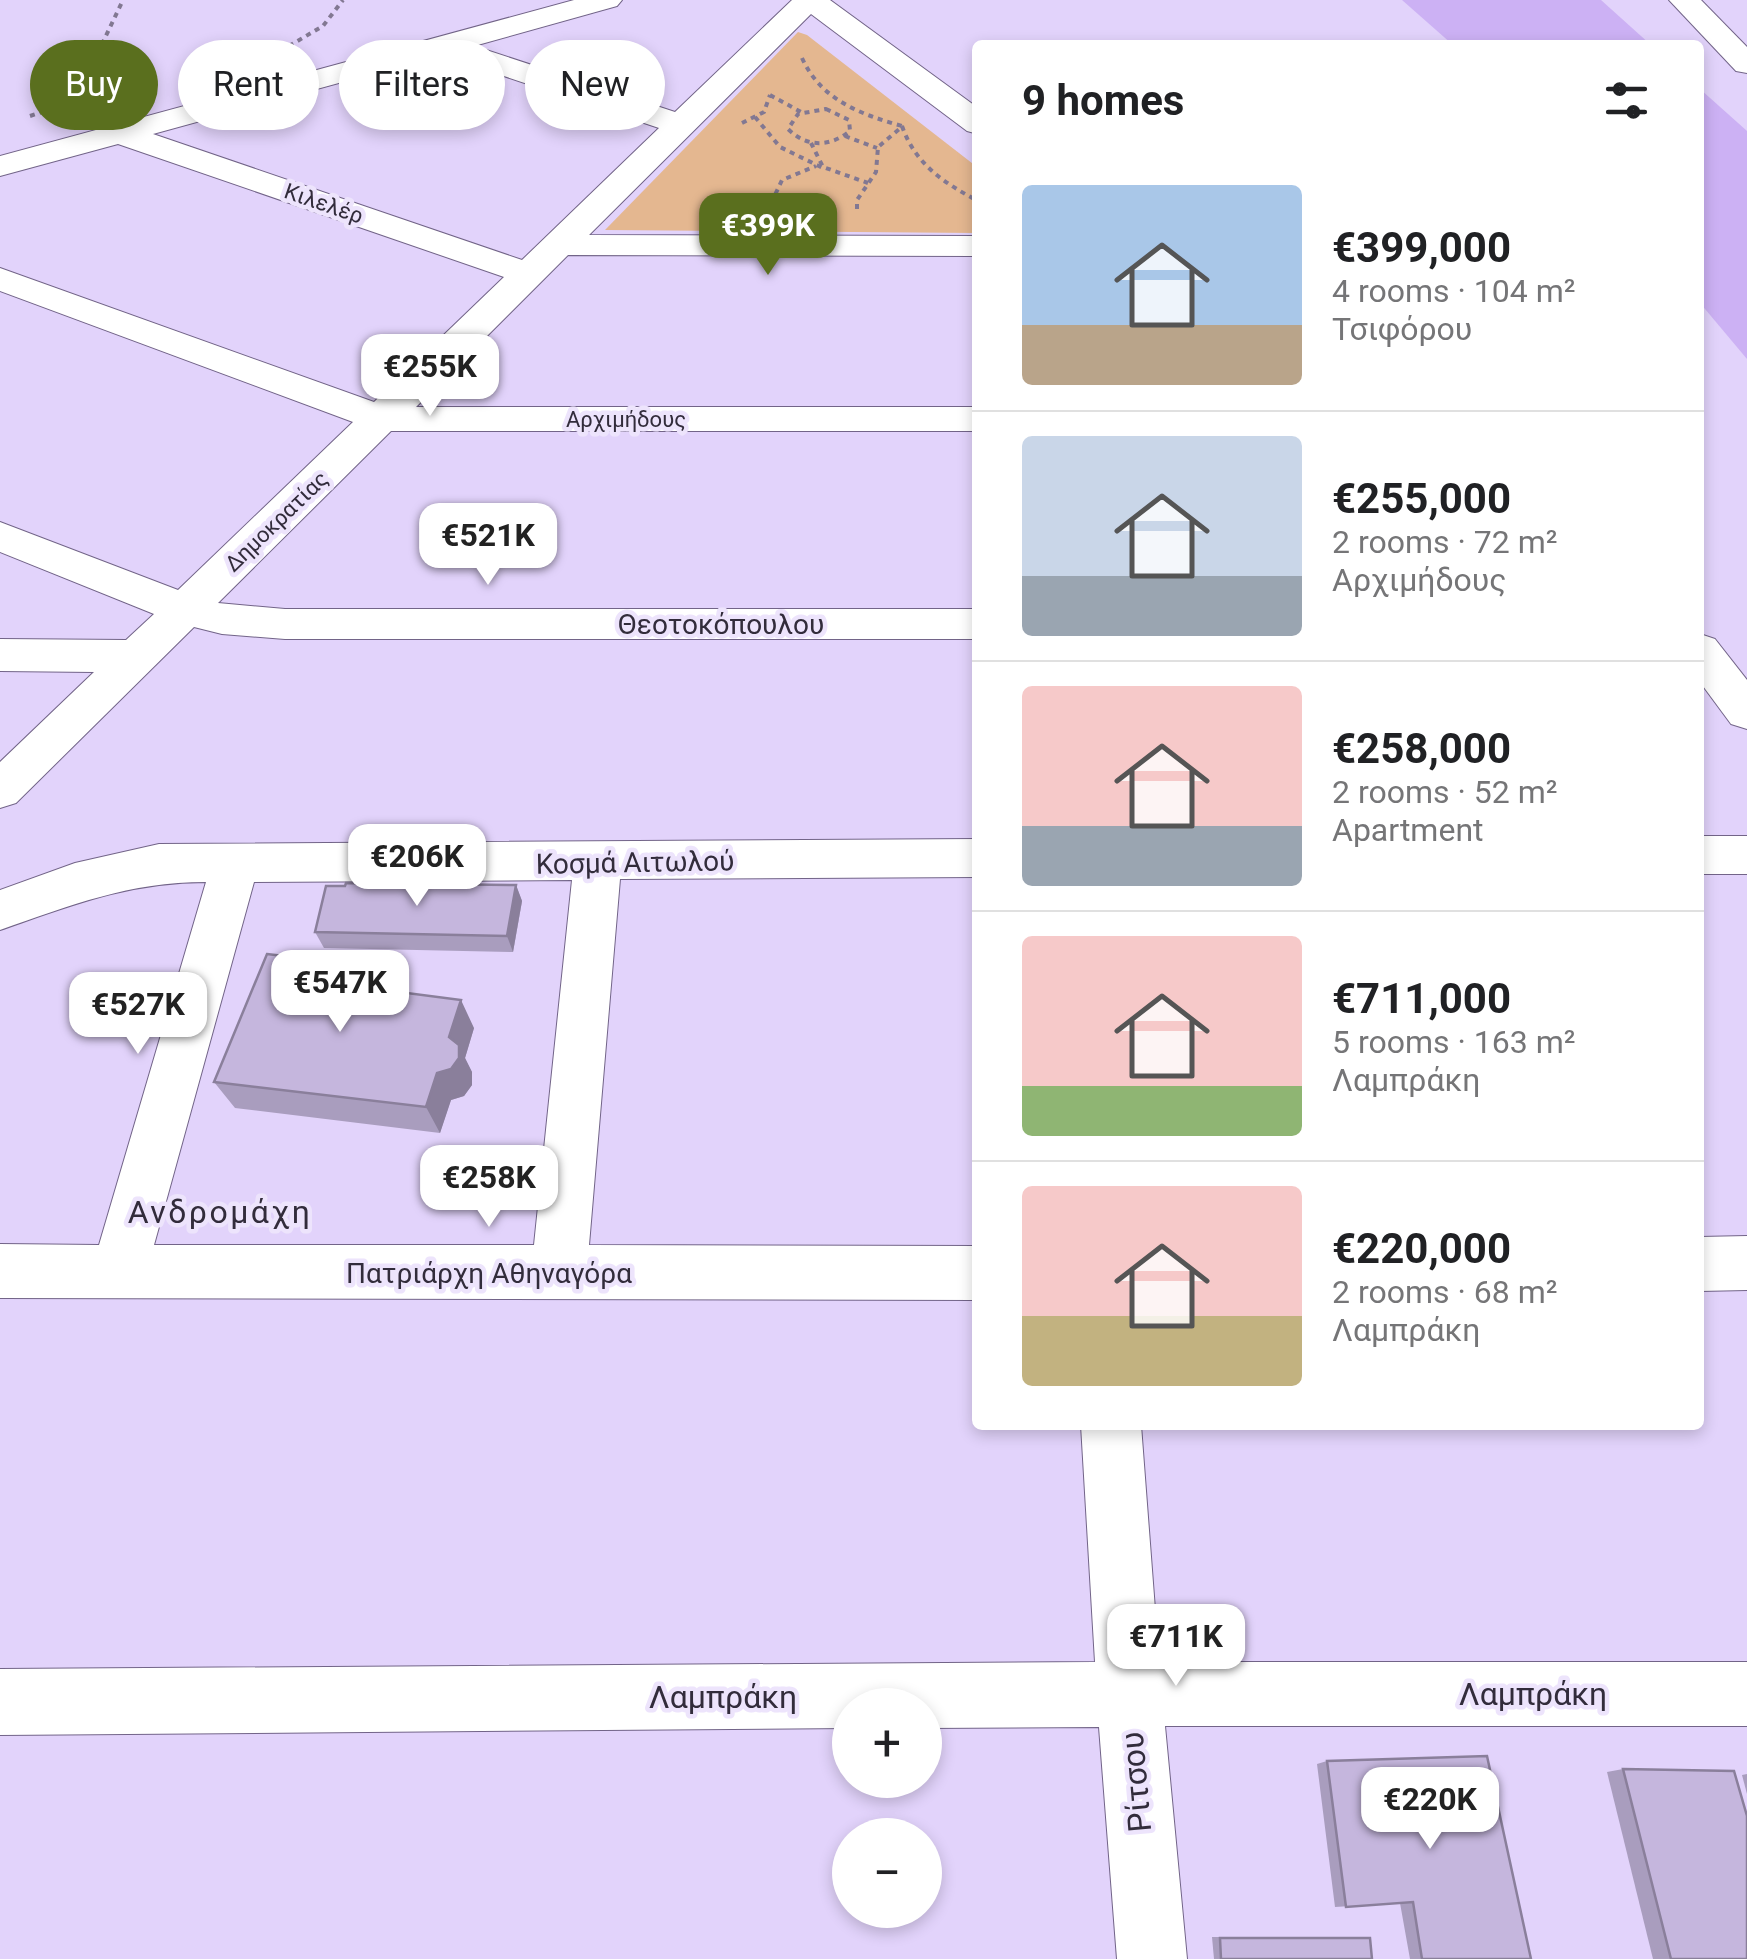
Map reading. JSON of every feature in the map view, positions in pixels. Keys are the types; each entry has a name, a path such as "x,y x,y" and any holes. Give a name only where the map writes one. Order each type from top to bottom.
{"street":[{"path":"465,40 607,0"},
{"path":"810,0 972,120"},
{"name":"Δημοκρατίας","path":"0,790 810,0"},
{"path":"1684,0 1747,64"},
{"path":"505,66 680,124"},
{"path":"0,166 339,74"},
{"name":"Κιλελέρ","path":"118,132 530,274"},
{"path":"560,245 972,246"},
{"name":"Αρχιμήδους","path":"0,280 382,419 972,420"},
{"name":"Θεοτοκόπουλου","path":"0,536 184,609 222,619 285,624 972,624"},
{"path":"0,655 137,656"},
{"path":"1704,655 1747,712"},
{"path":"1704,855 1747,854"},
{"name":"Κοσμά Αιτωλού","path":"0,910 75,883 159,863 972,858"},
{"path":"558,1274 598,862"},
{"path":"119,1270 235,865"},
{"path":"1704,1264 1747,1264"},
{"name":"Πατριάρχη Αθηναγόρα","path":"0,1271 972,1273"},
{"name":"Ρίτσου","path":"1112,1430 1129,1694 1152,1959"},
{"name":"Λαμπράκη","path":"0,1702 1747,1694"}],"path":[{"path":"103,40 122,0"},
{"path":"298,40 323,26 343,0"},
{"path":"802,64 813,79 841,102 902,126 912,155 972,198"},
{"path":"770,95 802,112"},
{"path":"832,110 841,102"},
{"path":"832,110 848,120 850,131 845,136 827,143 811,143 797,139 788,129 792,118 802,112 832,110"},
{"path":"19,120 30,116"},
{"path":"756,117 780,147 824,169 868,183"},
{"path":"857,212 857,200 876,172 877,148 902,126"},
{"path":"845,136 877,148"},
{"path":"811,143 812,158 824,169"},
{"path":"766,214 782,180 817,166"}],"shaded area":[{"path":"1402,0 1601,0 1645,40 1447,40"},
{"path":"798,32 807,35 972,163 972,233 605,230"},
{"path":"1704,93 1747,131 1747,359 1704,308"}],"building":[{"path":"516,885 507,936 315,932 326,886"},
{"path":"267,954 384,968 376,989 461,1000 449,1037 459,1045 459,1058 451,1069 437,1073 426,1107 214,1082"},
{"path":"1487,1756 1531,1959 1422,1959 1413,1902 1346,1907 1327,1761"},
{"path":"1623,1769 1734,1771 1747,1816 1747,1959 1671,1959"},
{"path":"1220,1938 1370,1938 1372,1959 1221,1959"}],"district":[{"name":"Ανδρομάχη","path":"220,1212"}]}
